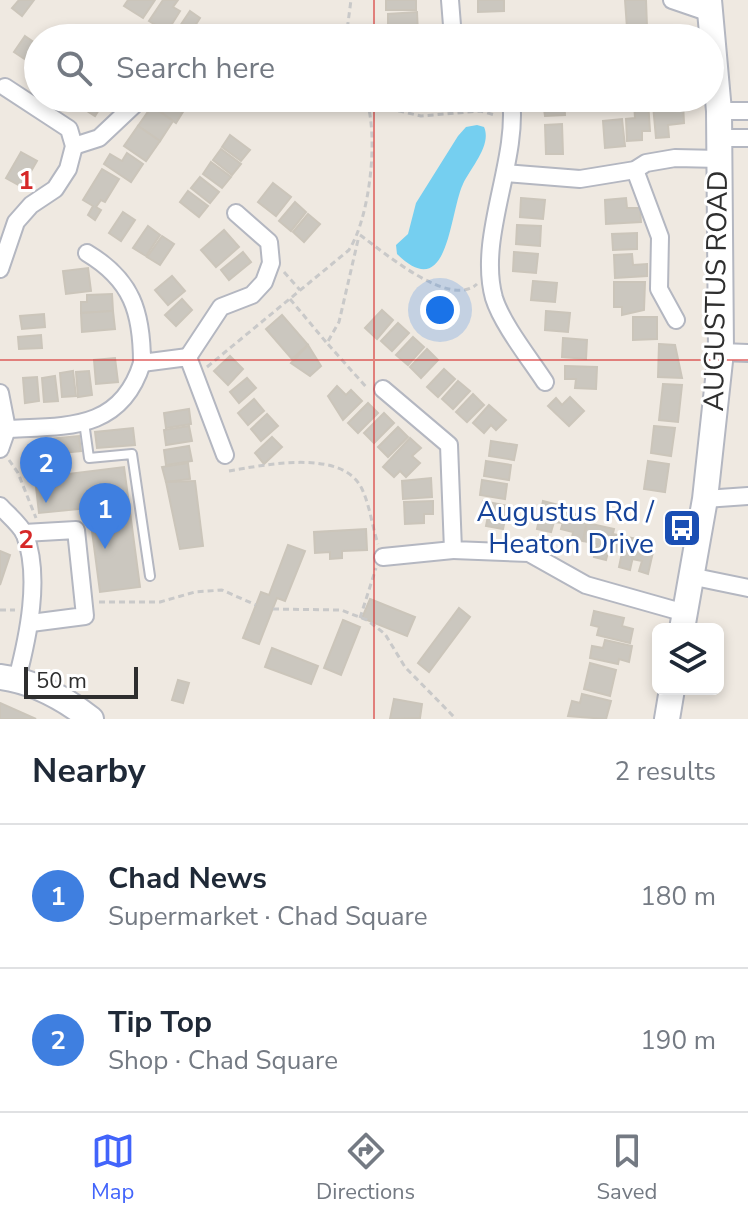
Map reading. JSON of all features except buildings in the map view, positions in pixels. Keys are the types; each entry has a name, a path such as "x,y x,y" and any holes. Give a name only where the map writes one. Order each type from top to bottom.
{"street":[{"path":"450,0 452,24"},
{"path":"672,0 709,7"},
{"path":"5,87 24,99"},
{"path":"724,111 748,111"},
{"path":"0,269 16,222 31,205 55,189 68,169 74,146 69,129 43,112"},
{"path":"74,146 99,138 127,112"},
{"path":"511,112 489,274 495,302 545,382"},
{"name":"AUGUSTUS ROAD","path":"684,621 705,499 721,352 719,112"},
{"path":"505,173 580,179 635,170 646,163 720,148 748,138"},
{"path":"635,170 660,237 659,289 676,320"},
{"path":"142,363 188,357 221,307 252,295 264,282 271,263 269,242 236,213"},
{"path":"7,429 97,420 118,406 135,384 142,363 142,338 129,291 112,268 87,253"},
{"path":"721,352 748,353"},
{"path":"188,357 225,455"},
{"path":"383,389 449,445 453,550"},
{"path":"0,393 7,429 0,448"},
{"path":"705,499 748,496"},
{"path":"0,506 32,533 76,530 85,616 31,623"},
{"path":"32,533 31,623 9,678 82,716"},
{"path":"383,557 453,550 529,553 586,585 684,621"},
{"path":"690,576 748,588"},
{"path":"667,719 671,695"}],"lane":[{"path":"84,422 89,458 132,454 150,576"}],"path":[{"path":"348,24 351,0"},
{"path":"327,343 339,322 371,185 368,112"},
{"path":"403,112 421,116 468,112"},
{"path":"484,112 511,118"},
{"path":"359,234 414,273 458,293 470,291 489,274"},
{"path":"195,377 349,250 359,234"},
{"path":"286,274 300,290"},
{"path":"290,299 370,391 383,389"},
{"path":"0,448 18,473 32,533"},
{"path":"225,455 226,472 280,463 322,464 346,471 362,488 383,557 374,572 360,618"},
{"path":"83,602 160,602 195,592 222,590 256,605"},
{"path":"273,609 341,610 360,618 385,634 405,667 456,719"}],"water":[{"path":"466,127 484,127 485,141 463,184 444,249 437,262 427,269 414,267 397,254 396,245 408,234 416,203 458,136"}],"place":[{"name":"Tip Top","path":"46,503"},
{"name":"Augustus Rd / Heaton Drive","path":"682,528"},
{"name":"Chad News","path":"105,549"}]}
